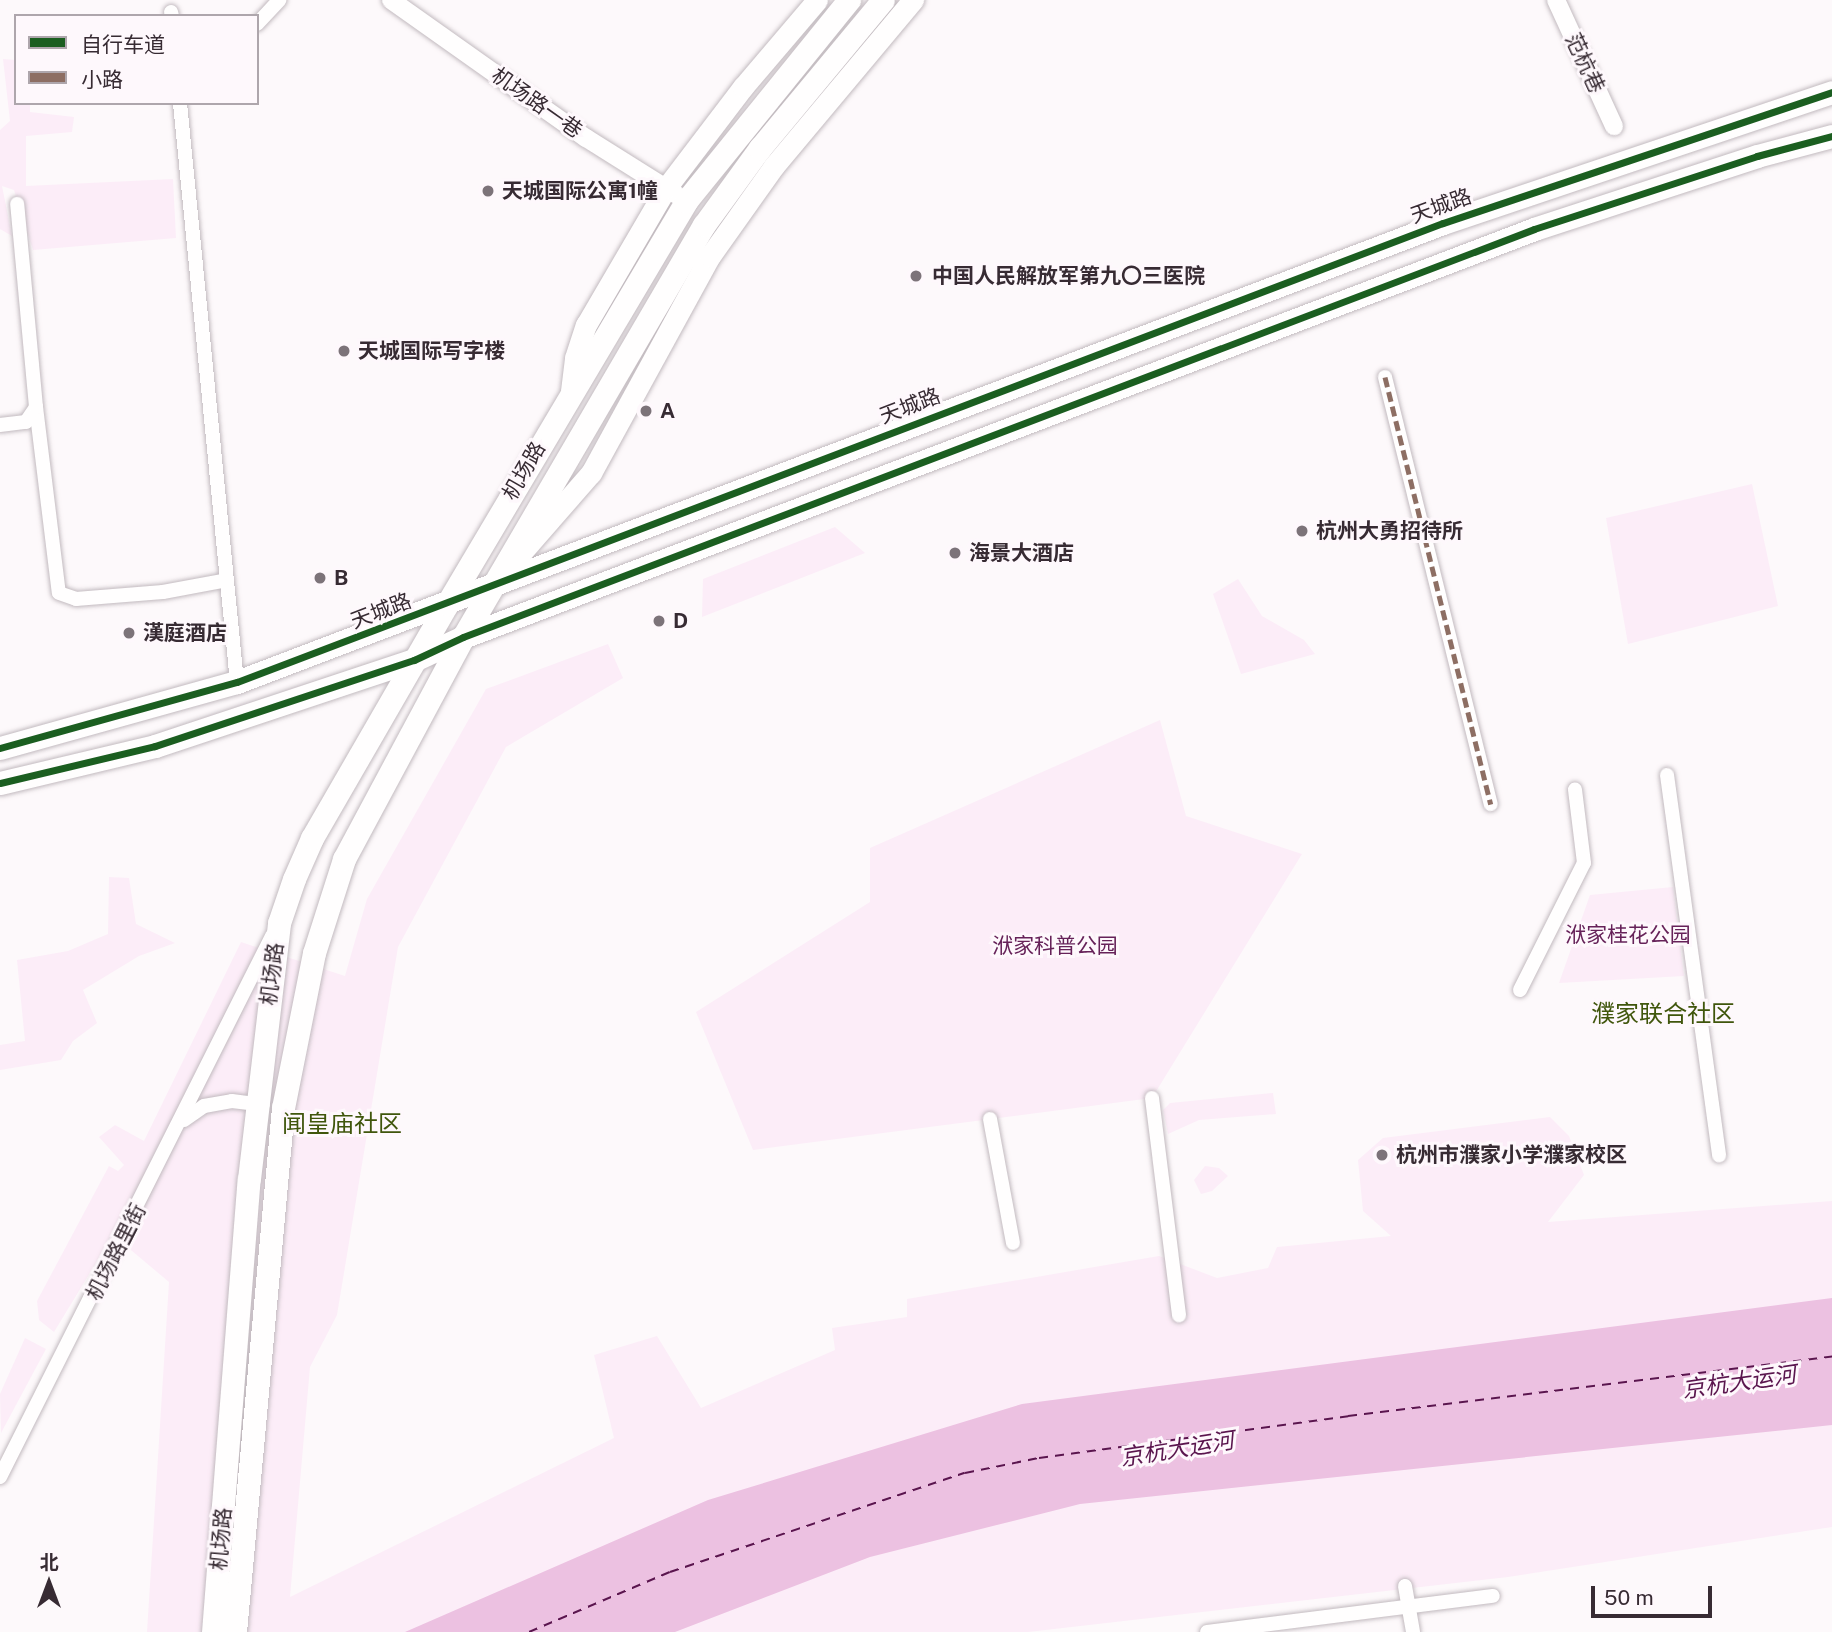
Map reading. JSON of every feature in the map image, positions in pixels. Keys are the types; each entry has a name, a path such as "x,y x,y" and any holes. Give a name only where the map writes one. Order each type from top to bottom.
{"main road":[{"name":"机场路","path":"571,391 575,358 586,325 666,188 743,86 817,0"},
{"name":"机场路","path":"213,1632 258,1104 279,923 312,838 571,391 686,201 849,0"},
{"name":"机场路","path":"234,1632 283,1108 314,953 344,859 463,637 704,225 760,148 883,0"},
{"name":"机场路","path":"495,583 590,473 710,256 774,166 913,0"},
{"name":"天城路","path":"0,748 237,682 1443,223 1832,92"},
{"path":"0,783 155,746 414,660 463,637 1585,210 1832,136"}],"street":[{"path":"259,22 279,0"},
{"name":"机场路一巷","path":"391,0 586,138 686,201"},
{"name":"范杭巷","path":"1556,0 1614,126"},
{"path":"180,105 237,682"},
{"path":"17,204 36,407 59,593 76,599 151,593 227,580"},
{"path":"1385,377 1491,804"},
{"path":"0,425 26,422 36,407"},
{"path":"1667,775 1719,1155"},
{"path":"1520,990 1584,863 1575,790"},
{"name":"机场路里街","path":"0,1477 279,923"},
{"path":"1152,1098 1179,1315"},
{"path":"180,1123 204,1106 232,1101 283,1108"},
{"path":"990,1119 1013,1242"},
{"path":"1405,1586 1413,1632"},
{"path":"1207,1632 1493,1596"}],"green space":[{"path":"3,59 14,60 14,105 30,105 30,112 74,117 72,132 26,136 26,186 173,179 176,238 33,250 14,190 2,186 12,236 0,229 0,130 10,121"},
{"path":"1752,484 1778,606 1628,644 1606,518"},
{"path":"835,527 865,553 702,617 703,579"},
{"path":"1238,579 1262,616 1304,640 1315,654 1241,674 1213,594"},
{"path":"608,644 623,678 506,747 398,947 337,1315 310,1367 290,1597 614,1438 594,1355 657,1336 701,1408 835,1350 832,1328 907,1317 907,1299 1159,1256 1217,1278 1268,1268 1277,1247 1391,1236 1363,1211 1358,1160 1383,1138 1550,1117 1569,1136 1584,1175 1548,1222 1832,1201 1832,1527 1508,1577 1028,1632 147,1632 169,1282 113,1235 54,1332 39,1320 37,1301 109,1166 118,1171 124,1165 99,1137 115,1125 144,1141 241,942 345,976 367,899 486,689"},
{"name":"洑家科普公园","path":"1160,720 1186,816 1302,854 1152,1098 753,1150 696,1012 870,902 870,848"},
{"path":"109,877 129,878 136,924 175,943 139,956 83,990 97,1023 73,1041 61,1060 0,1070 0,1045 25,1041 17,960 68,951 108,934"},
{"name":"洑家桂花公园","path":"1673,887 1684,976 1559,983 1590,895"},
{"path":"1273,1093 1276,1114 1199,1120 1168,1134 1163,1110 1170,1103"},
{"path":"1205,1166 1219,1168 1228,1176 1212,1191 1201,1194 1194,1180"},
{"path":"25,1338 46,1349 1,1433 0,1394"}],"water":[{"name":"京杭大运河","path":"1832,1298 1832,1425 1080,1504 870,1557 675,1632 405,1632 708,1500 1022,1404"}],"ferry route":[{"path":"529,1632 670,1572 965,1473 1039,1458 1348,1416 1832,1357"}],"marked path":[{"path":"1385,377 1491,804"}],"cycle path":[{"path":"0,748 237,682 1443,223 1832,92"},
{"path":"0,783 155,746 414,660 463,637 1534,229 1757,156 1832,136"}],"place":[{"name":"天城国际公寓1幢","path":"488,191"},
{"name":"中国人民解放军第九〇三医院","path":"916,276"},
{"name":"天城国际写字楼","path":"344,351"},
{"name":"A","path":"646,411"},
{"name":"杭州大勇招待所","path":"1302,531"},
{"name":"海景大酒店","path":"955,553"},
{"name":"B","path":"320,578"},
{"name":"D","path":"659,621"},
{"name":"漢庭酒店","path":"129,633"},
{"name":"杭州市濮家小学濮家校区","path":"1382,1155"}],"district":[{"name":"濮家联合社区","path":"1663,1014"},
{"name":"闻皇庙社区","path":"342,1124"}]}
